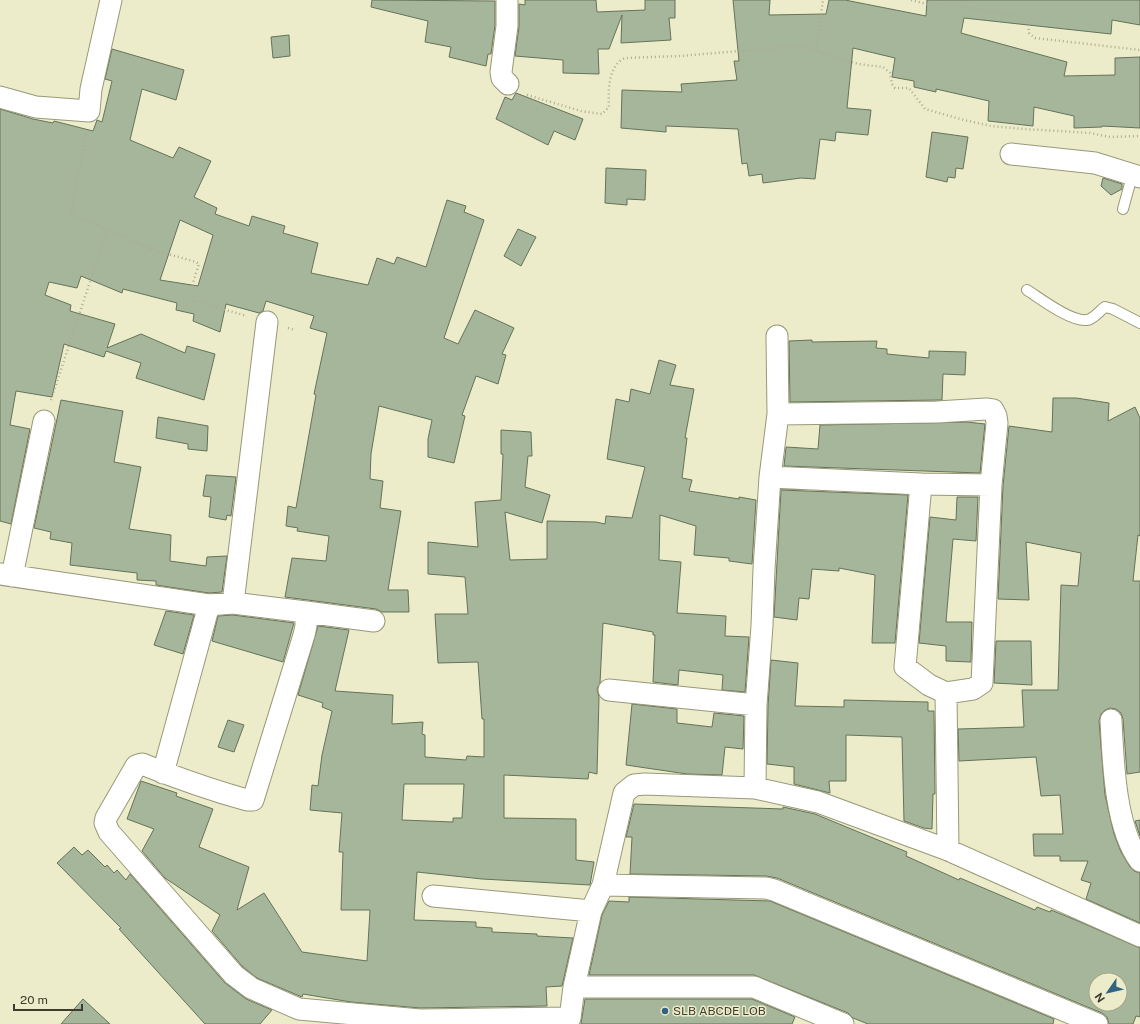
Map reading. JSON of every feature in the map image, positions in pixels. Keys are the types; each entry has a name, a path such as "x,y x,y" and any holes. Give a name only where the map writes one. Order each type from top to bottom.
{"street":[{"path":"0,97 36,107 88,111 91,89 112,0"},
{"path":"507,0 507,26 501,72 502,78 508,84"},
{"path":"1010,154 1096,163 1136,176"},
{"path":"233,603 267,322"},
{"path":"755,788 756,705 770,477 778,414 777,336"},
{"path":"778,414 937,412 986,408 993,410 997,423 991,485 982,683 973,689 946,693 929,685 905,667 921,484"},
{"path":"44,422 6,575 209,605 233,603 374,621"},
{"path":"770,477 921,484 991,485"},
{"path":"163,772 209,605"},
{"path":"306,612 306,626 304,635 253,800 247,800 142,764 136,766 106,818 106,827 109,832 183,918 243,983 300,1016 420,1022 571,1021 574,988 591,911 603,885 624,793 628,788 634,785 645,784 755,788 818,802 948,850 1140,936"},
{"path":"609,690 756,705"},
{"path":"946,693 948,850"},
{"path":"1111,720 1113,768 1124,828 1134,852 1140,861"},
{"path":"603,885 766,888 774,890 1096,1024"},
{"path":"433,896 591,911"},
{"path":"574,988 754,987 802,1016 843,1024"}],"lane":[{"path":"1123,209 1136,176"},
{"path":"1027,290 1066,314 1082,320 1091,319 1105,307 1113,308 1140,323"}],"path":[{"path":"816,50 823,0"},
{"path":"911,0 930,5 948,4 1025,18 1028,21 1029,33 1035,38 1140,50"},
{"path":"508,84 514,90 534,98 581,111 602,114 609,107 613,69 617,62 625,58 680,56 800,46 816,50 838,59 858,64 883,67 890,73 892,84 895,88 909,88 925,109 964,120 991,126 1090,133 1110,137 1140,136"},
{"path":"88,111 88,126 71,212 73,216 154,250 196,262 199,264 192,291 194,301 267,322"},
{"path":"44,422 107,230"}],"building":[{"path":"372,0 495,1 495,25 491,54 488,54 486,66 449,57 451,47 425,42 428,21 371,7"},
{"path":"525,0 596,0 597,12 645,10 645,0 675,0 675,18 669,18 671,40 621,43 622,15 609,49 598,49 599,74 563,73 563,60 515,56 519,27 519,4 525,5"},
{"path":"733,0 770,0 769,15 826,14 829,0 845,0 926,16 927,0 1140,0 1140,25 1112,20 1111,34 964,18 961,33 1067,62 1064,76 1115,75 1115,58 1140,57 1140,128 1102,126 1074,128 1074,116 1034,107 1033,126 988,121 989,101 936,89 936,92 914,87 914,81 892,77 895,58 853,48 847,108 871,110 868,135 836,132 835,141 820,139 815,179 801,178 763,183 762,174 749,176 747,163 742,164 738,129 666,126 666,132 621,128 622,90 682,92 681,84 737,80 734,61 739,61"},
{"path":"289,35 290,56 273,58 271,37"},
{"path":"112,49 184,70 176,100 142,89 130,140 173,158 179,147 211,161 194,197 217,208 215,214 249,226 252,216 285,226 283,233 318,243 311,273 368,285 377,258 394,264 397,257 426,267 447,200 466,206 464,212 484,220 444,338 458,344 475,310 514,328 502,354 506,355 498,384 476,376 462,415 465,416 454,463 428,457 428,439 432,420 379,406 371,454 370,479 383,481 380,508 401,511 388,590 408,590 409,612 382,612 376,609 285,597 292,558 326,561 329,536 297,531 298,528 286,526 288,506 296,508 316,395 314,394 327,333 310,328 314,316 266,301 263,311 259,313 226,304 220,332 193,321 194,314 176,310 177,303 123,289 122,293 81,276 77,288 49,282 45,295 71,305 70,311 115,324 107,348 141,334 185,353 187,346 215,354 204,400 136,378 141,363 106,351 104,357 64,344 52,397 16,391 10,425 30,429 11,524 0,521 0,109 33,119 53,123 54,121 93,131 97,120 102,122 112,81 105,79","holes":["180,220 213,235 198,286 160,280"]},
{"path":"516,93 583,119 575,140 554,131 548,145 496,119 505,97 512,100"},
{"path":"932,132 968,137 963,169 956,168 955,178 948,177 947,182 926,177"},
{"path":"606,168 646,170 645,200 627,199 627,205 605,203"},
{"path":"1103,178 1122,184 1122,189 1111,195 1101,186"},
{"path":"518,229 536,237 521,266 504,256"},
{"path":"812,340 812,342 877,341 876,348 887,349 887,354 929,358 929,351 966,352 965,375 943,374 942,400 790,402 789,341"},
{"path":"659,360 676,365 670,385 694,389 685,438 687,438 682,478 692,480 689,491 739,499 739,497 756,500 752,564 729,561 729,558 694,555 696,526 660,515 659,560 681,562 677,613 726,616 725,636 749,637 745,692 722,690 723,675 679,670 678,685 653,682 655,635 653,635 653,632 603,623 600,683 597,689 599,697 597,774 589,772 588,779 504,775 504,818 576,819 576,860 594,862 590,885 482,879 417,872 414,920 476,922 476,927 492,928 492,932 537,934 537,936 573,938 562,986 546,987 547,1006 420,1008 351,1002 303,994 302,997 257,978 242,966 212,931 220,915 165,878 142,851 154,829 127,819 141,781 177,793 176,796 213,809 199,847 249,867 237,910 264,893 302,952 367,961 370,910 341,910 343,852 339,852 342,813 310,810 312,785 318,786 322,755 332,711 322,707 323,703 298,695 318,626 349,630 335,691 393,695 392,724 423,722 422,734 425,735 425,757 466,760 467,756 484,757 484,719 482,719 478,662 438,663 435,614 468,614 465,577 428,574 428,542 478,547 475,502 501,500 503,454 501,454 501,430 531,432 532,456 528,456 525,487 550,495 542,523 505,512 510,560 547,559 547,521 596,522 605,524 606,516 632,518 645,467 607,459 616,399 629,402 631,389 650,394","holes":["404,784 464,784 462,818 453,818 453,822 402,820"]},
{"path":"1053,398 1076,398 1109,403 1108,421 1135,407 1140,418 1140,536 1138,535 1133,581 1140,581 1140,772 1127,774 1123,719 1121,713 1116,709 1110,708 1101,714 1099,721 1105,795 1114,834 1121,852 1130,867 1134,871 1140,873 1140,923 1086,899 1091,883 1081,880 1088,861 1060,861 1060,856 1034,856 1033,834 1063,834 1060,795 1041,796 1036,757 959,761 958,729 1024,727 1022,690 1058,690 1061,585 1078,586 1081,553 1026,542 1029,600 998,599 1003,486 1009,426 1052,432"},
{"path":"61,400 123,411 114,462 141,467 129,529 171,535 170,561 206,566 207,557 227,556 222,592 209,593 156,585 156,581 137,580 137,573 70,565 72,543 50,539 51,532 34,528"},
{"path":"158,417 208,426 207,451 188,449 188,444 156,438"},
{"path":"967,422 985,424 980,473 784,466 786,447 818,449 820,425"},
{"path":"206,475 236,477 231,516 227,515 226,520 209,517 211,497 203,496"},
{"path":"781,490 908,495 895,643 872,643 875,575 839,568 839,571 812,569 809,599 799,598 797,620 774,617"},
{"path":"957,497 978,497 976,541 953,539 946,622 972,622 971,662 946,661 946,646 919,643 930,517 956,520"},
{"path":"166,611 194,615 183,654 154,645"},
{"path":"233,615 294,623 283,662 212,641 218,616"},
{"path":"996,641 1031,641 1032,685 994,683"},
{"path":"771,660 798,663 795,706 844,707 844,700 928,702 928,711 934,711 935,794 933,794 932,829 924,828 904,821 902,737 846,735 846,781 829,781 830,793 794,784 794,767 767,764 768,706"},
{"path":"632,704 677,709 677,723 712,727 714,713 744,716 743,749 725,747 722,775 687,774 626,765"},
{"path":"228,720 244,725 234,752 218,747"},
{"path":"634,804 783,809 783,807 815,814 907,852 906,856 959,880 960,878 1035,910 1037,907 1050,912 1051,910 1140,948 1140,1017 1136,1016 1133,1024 1109,1024 1107,1017 1100,1012 1128,1012 1128,972 1088,972 1088,1007 777,878 766,876 630,874 632,837 626,837"},
{"path":"1140,820 1140,836 1135,821"},
{"path":"74,847 82,855 88,850 105,867 107,865 114,873 117,870 126,880 130,874 225,983 246,999 272,1010 260,1024 205,1024 119,929 121,928 57,863"},
{"path":"629,897 770,901 1054,1019 1053,1024 868,1024 853,1018 848,1013 754,975 589,975 602,915 609,901 629,902"},
{"path":"83,999 110,1024 61,1024"},
{"path":"585,999 752,999 795,1017 792,1024 581,1024"}],"place":[{"name":"SLB ABCDE LOB","path":"665,1011"}]}
